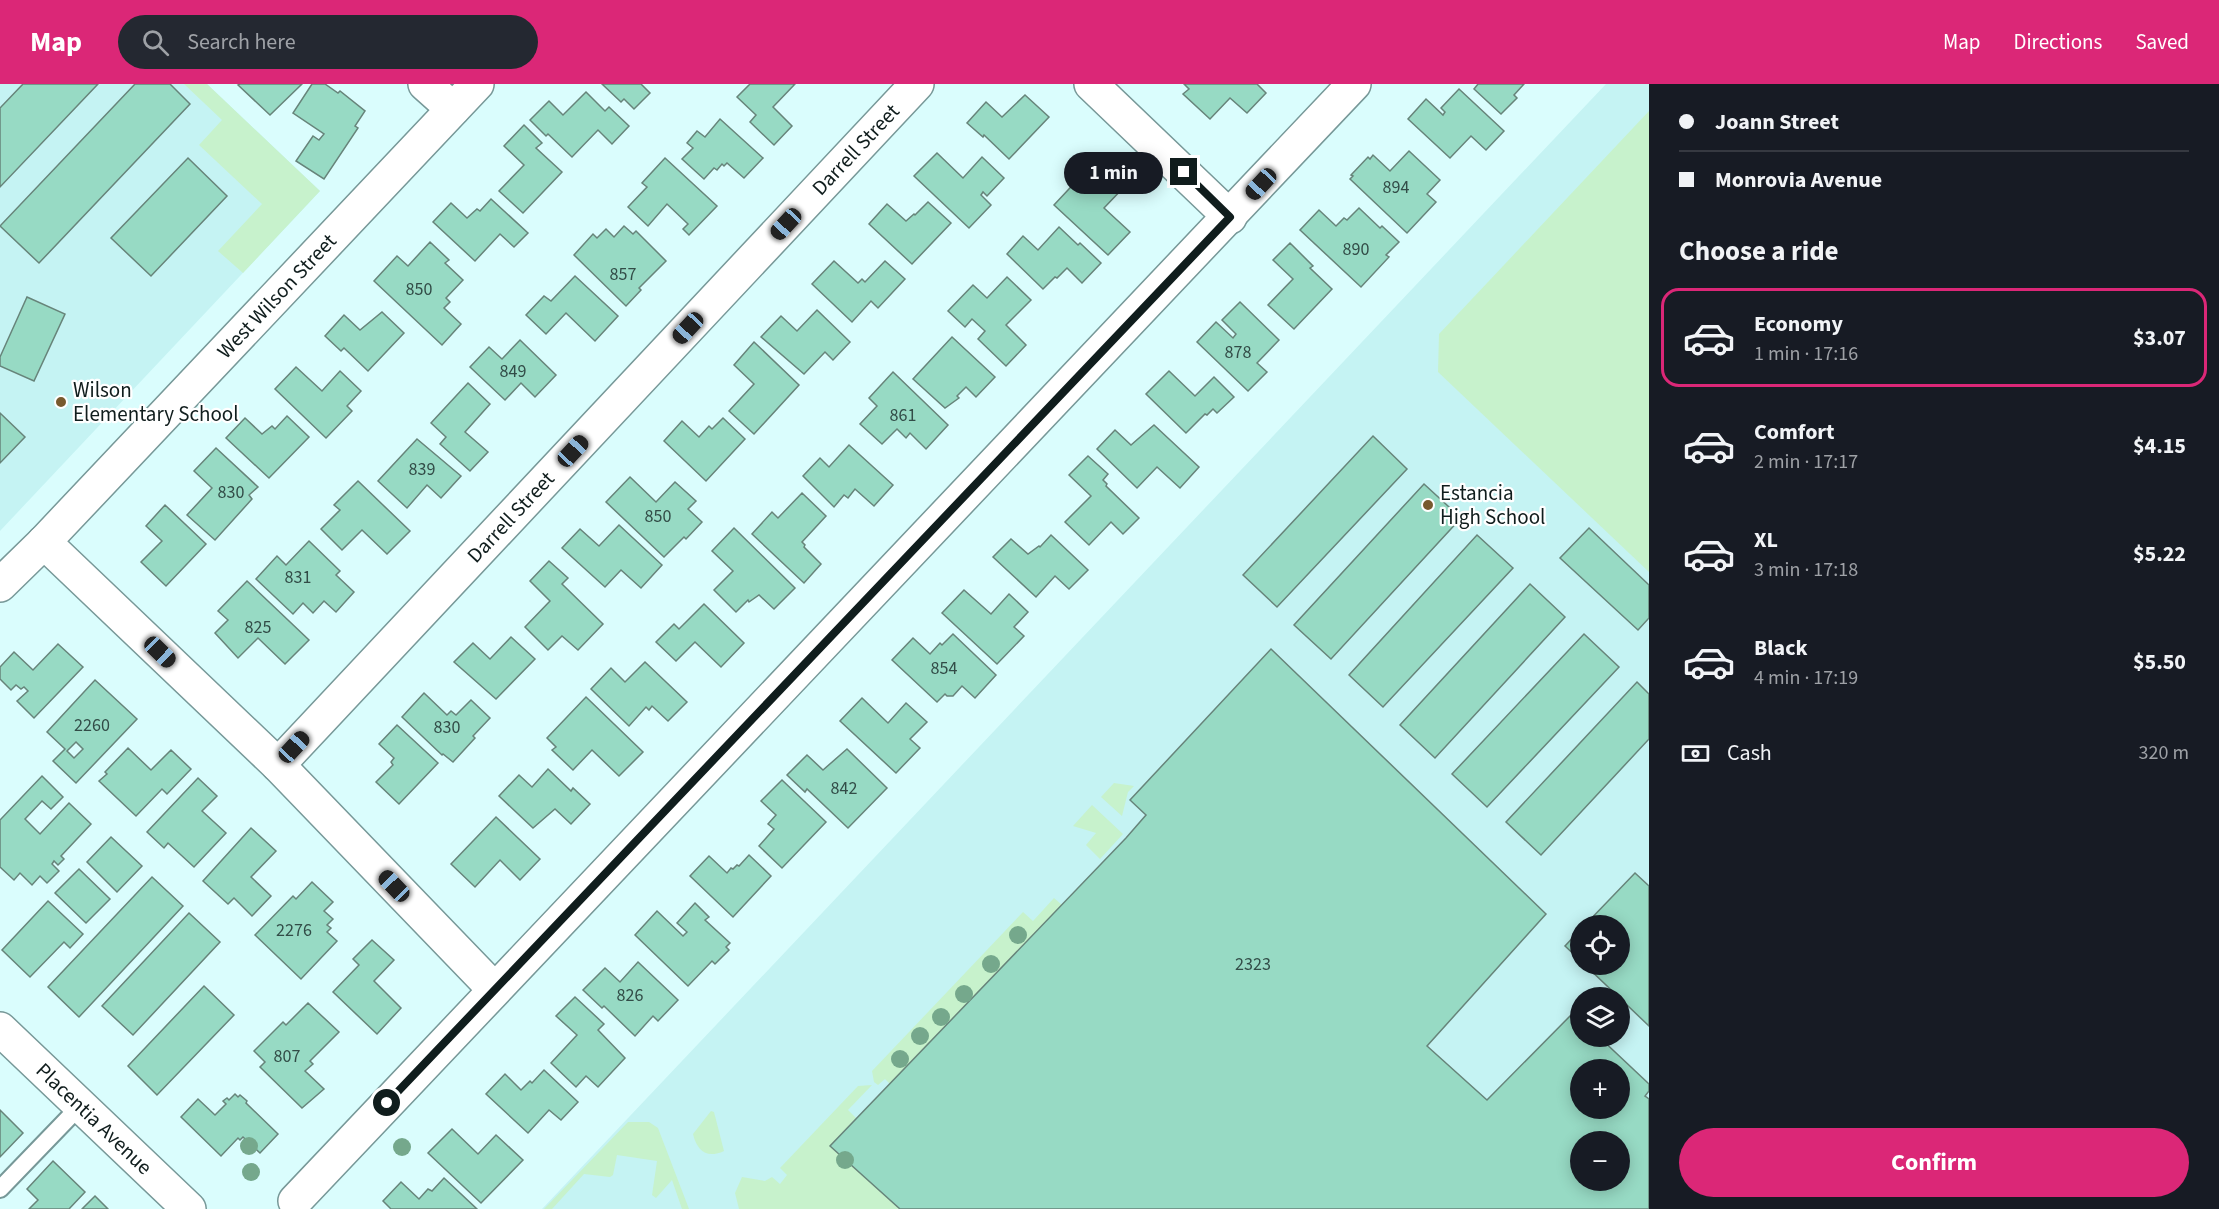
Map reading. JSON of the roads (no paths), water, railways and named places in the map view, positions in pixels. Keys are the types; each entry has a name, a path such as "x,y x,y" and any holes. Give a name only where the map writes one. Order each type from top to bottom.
{"street":[{"path":"425,84 453,109"},
{"name":"West Wilson Street","path":"0,585 44,542 477,84"},
{"name":"Darrell Street","path":"278,765 917,84"},
{"path":"1091,84 1230,217"},
{"path":"295,1201 1354,84"},
{"path":"44,542 278,765 494,989"},
{"name":"Placentia Avenue","path":"0,1029 189,1209"}],"lane":[{"path":"0,1189 80,1106"}],"place":[{"name":"Wilson Elementary School","path":"61,402"},
{"name":"Estancia High School","path":"1428,505"}]}
